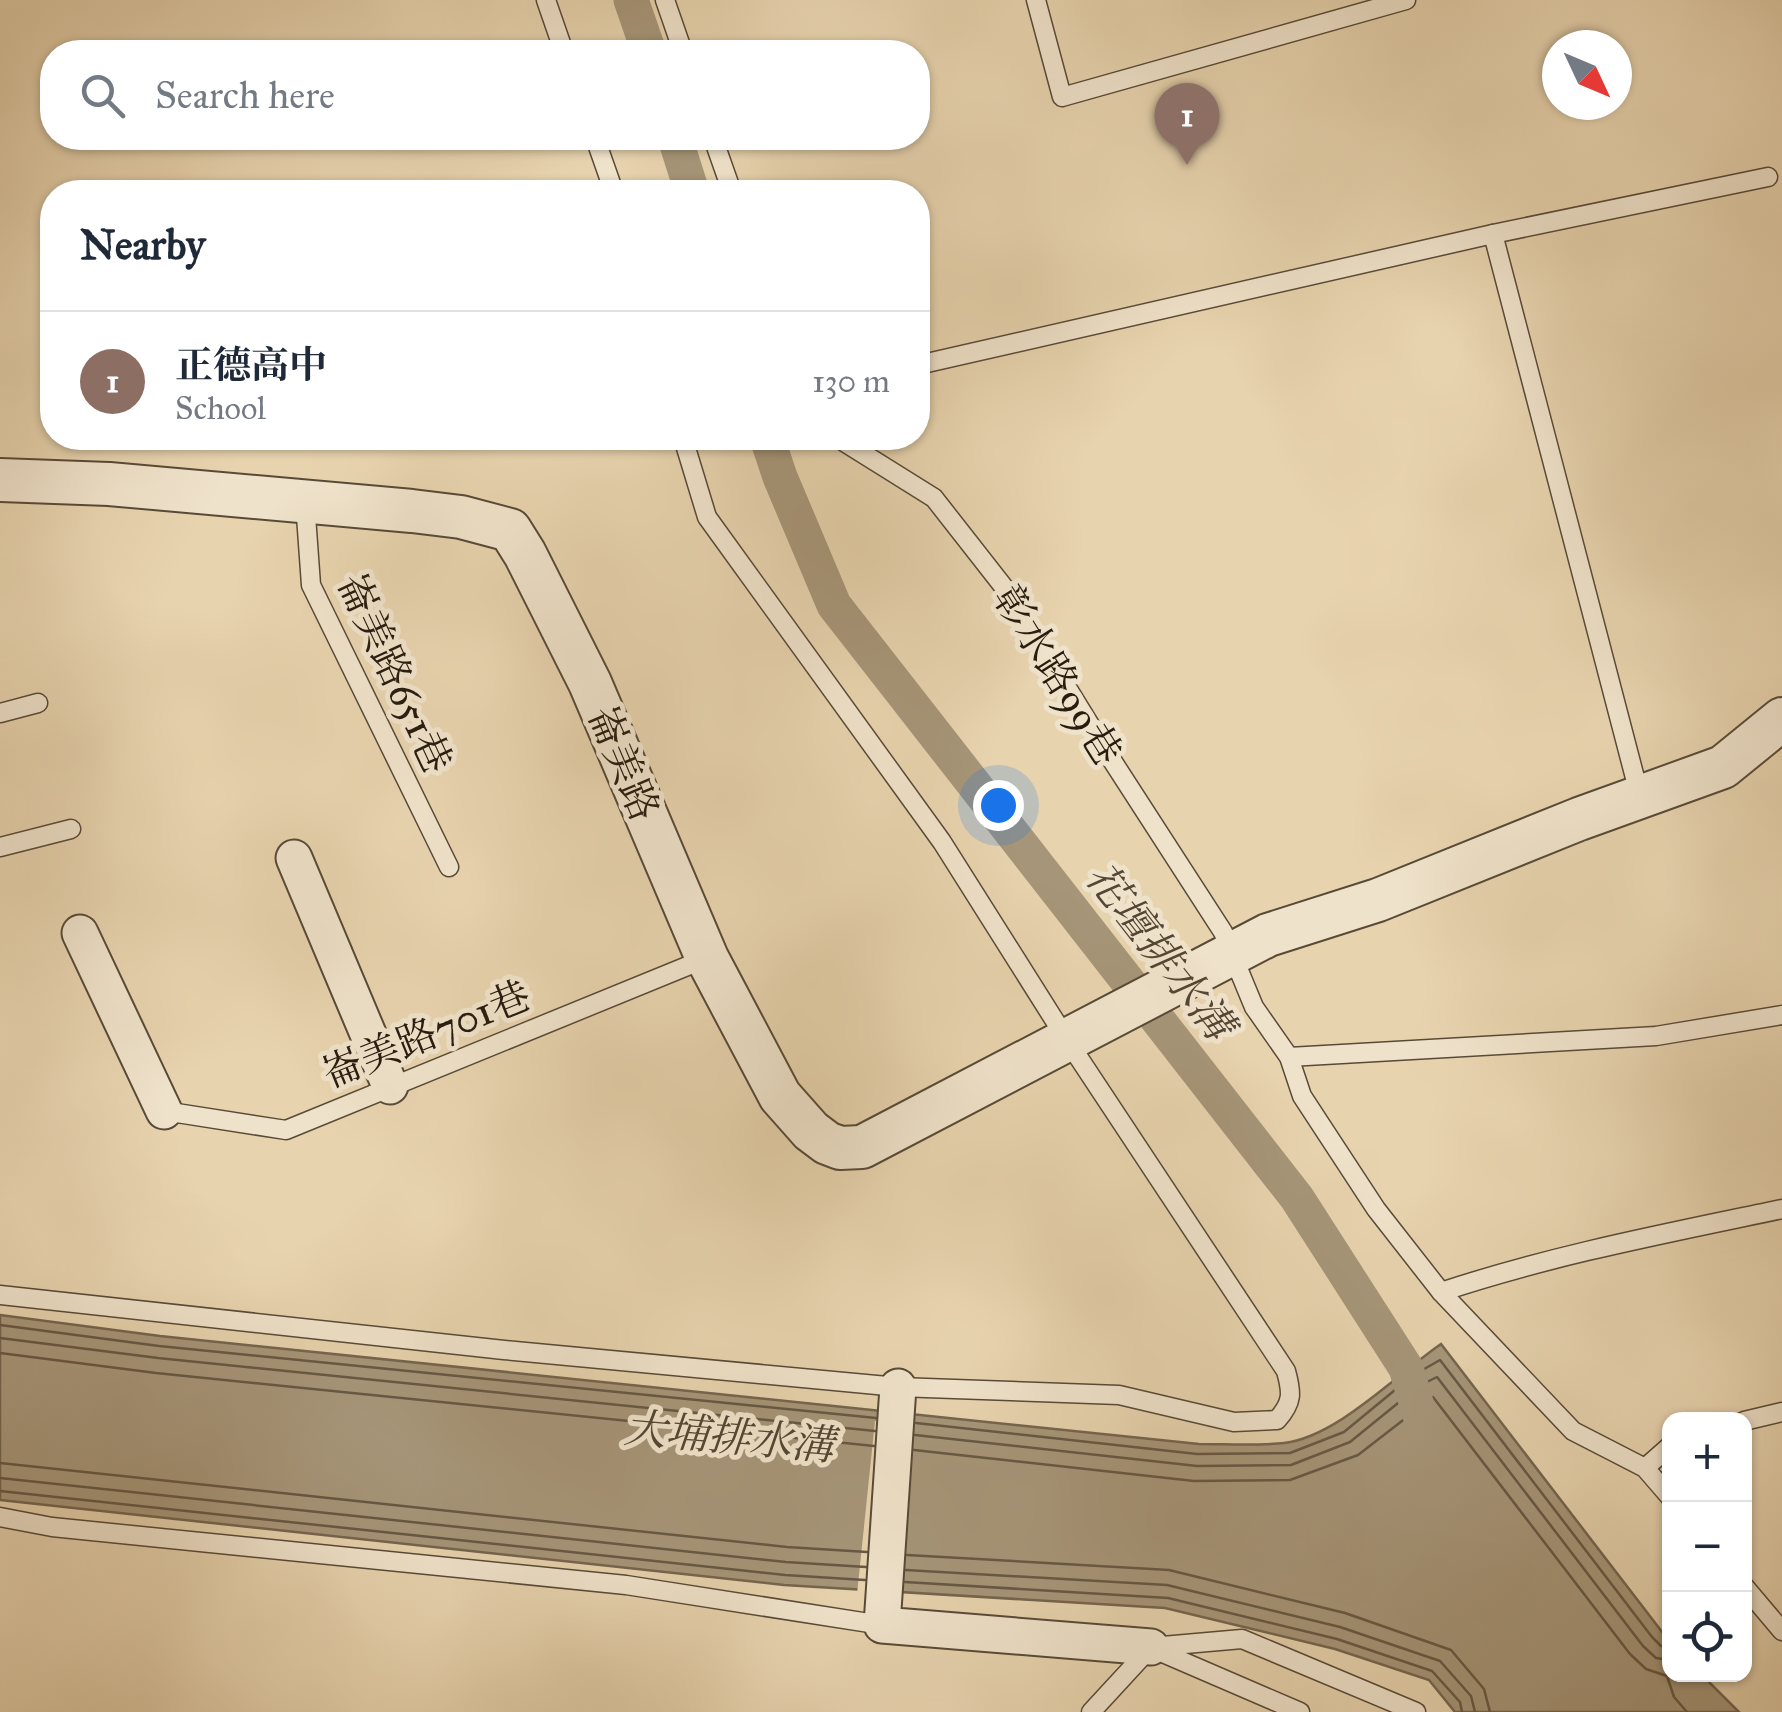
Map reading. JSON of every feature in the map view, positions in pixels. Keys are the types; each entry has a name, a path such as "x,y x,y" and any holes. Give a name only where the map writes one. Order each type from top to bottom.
{"street":[{"name":"崙美路","path":"0,480 110,484 304,501 462,517 510,530 590,683 707,958 780,1096 810,1131 840,1148 862,1147 1224,958"},
{"path":"1224,958 1268,935 1378,900 1723,767 1782,720"},
{"path":"294,858 390,1086"},
{"path":"80,934 164,1111"},
{"path":"898,1397 882,1626 1151,1648"}],"lane":[{"path":"546,0 560,40"},
{"path":"665,0 679,40"},
{"path":"1036,0 1062,97 1394,2"},
{"path":"599,150 610,180"},
{"path":"717,150 728,180"},
{"path":"930,362 1493,234 1768,177"},
{"path":"1493,234 1640,797"},
{"path":"0,1296 898,1397 1119,1395 1234,1422 1277,1420 1287,1409 1293,1396 1286,1371 1067,1040 942,842 707,517 687,450"},
{"name":"彰水路99巷","path":"857,450 934,498 1010,595 1223,932 1224,958 1289,1058 1302,1096 1376,1208 1442,1292 1573,1431 1645,1468"},
{"name":"崙美路651巷","path":"304,501 311,585 448,868"},
{"path":"0,713 38,703"},
{"path":"0,847 71,829"},
{"name":"崙美路701巷","path":"164,1111 286,1130 707,958"},
{"path":"1289,1058 1656,1036 1782,1015"},
{"path":"1442,1292 1633,1240 1782,1209"},
{"path":"1752,1419 1782,1412"},
{"path":"1662,1453 1645,1468 1662,1488"},
{"path":"0,1517 52,1528 626,1585 882,1626"},
{"path":"1749,1592 1782,1631"},
{"path":"1091,1712 1151,1648 1242,1639 1416,1712"},
{"path":"1151,1648 1300,1712"}],"water":[{"name":"大埔排水溝","path":"0,1315 160,1336 1199,1444 1273,1444 1304,1438 1345,1417 1441,1344 1662,1632 1662,1682 1709,1682 1739,1712 1455,1712 1429,1680 1335,1649 1165,1608 784,1585 0,1500"}],"pier":[{"path":"875,1421 910,1424 891,1597 857,1594"}],"waterway":[{"name":"花壇排水溝","path":"631,0 645,40"},
{"name":"花壇排水溝","path":"679,150 688,180"},
{"name":"花壇排水溝","path":"771,450 834,605 1297,1198 1406,1368 1419,1413"}],"place":[{"name":"正德高中","path":"1187,165"}]}
